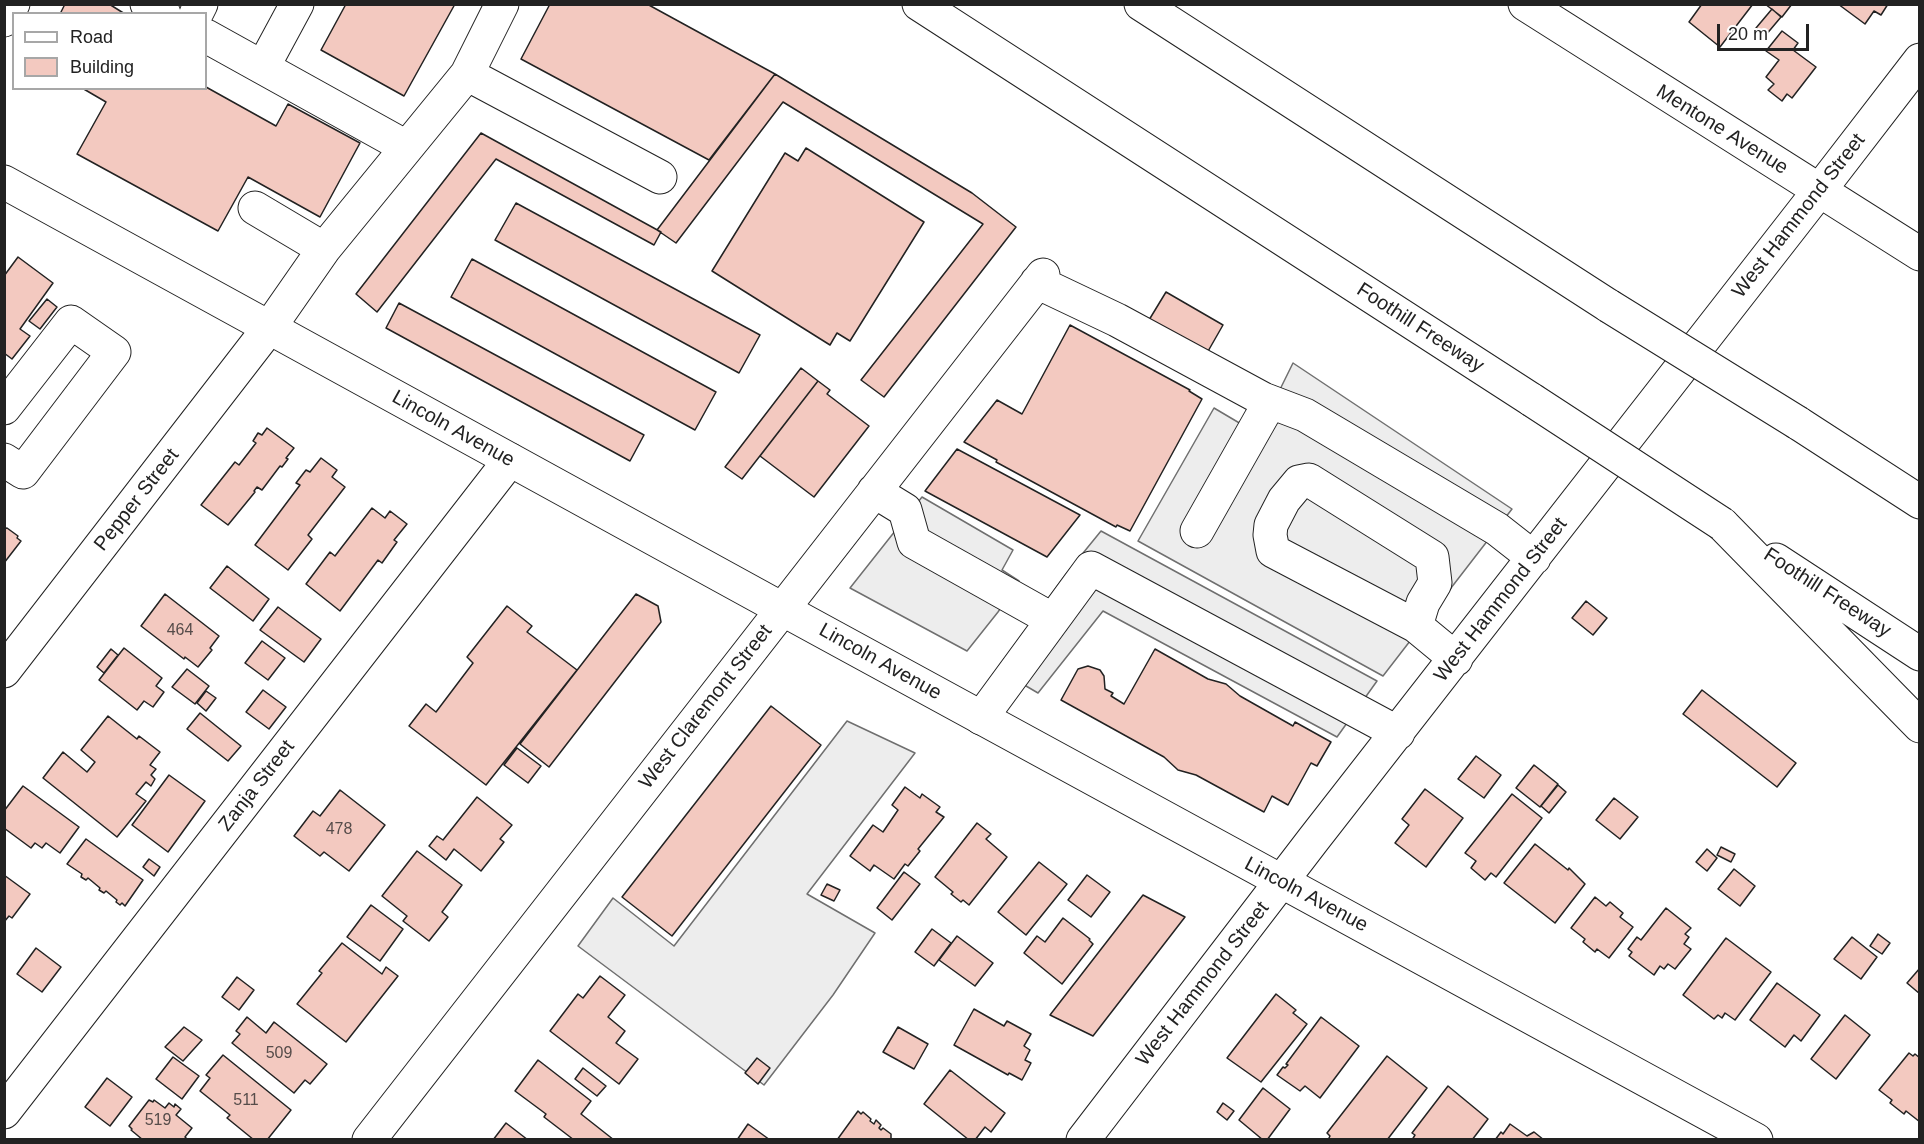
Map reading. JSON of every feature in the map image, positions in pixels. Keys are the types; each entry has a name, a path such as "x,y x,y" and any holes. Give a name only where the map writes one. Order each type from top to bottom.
{"main road":[{"path":"4,20 13,4"},
{"path":"147,4 161,12"},
{"path":"263,67 297,4"},
{"name":"Pepper Street","path":"4,671 269,328 324,249 466,74 502,4"},
{"name":"Foothill Freeway","path":"919,4 1920,654"},
{"path":"1141,4 1609,306 1920,502"},
{"name":"Mentone Avenue","path":"1525,4 1920,254"},
{"path":"207,37 406,147"},
{"name":"West Hammond Street","path":"1083,1140 1313,840 1920,60"},
{"path":"466,74 660,177"},
{"name":"Lincoln Avenue","path":"4,182 1756,1140"},
{"path":"255,208 324,249"},
{"name":"West Claremont Street","path":"369,1140 1040,279 1270,402"},
{"path":"4,408 71,322 114,352 23,472 4,460"},
{"path":"1197,531 1270,402 1305,415 1497,529 1534,558"},
{"path":"1798,423 1920,478"},
{"name":"Zanja Street","path":"4,1112 510,460"},
{"path":"1416,626 1423,603 1435,582 1432,557 1309,480 1299,482 1284,500 1270,525 1274,551 1416,626 1456,659"},
{"path":"874,491 905,510 914,542 1053,620"},
{"path":"1722,524 1920,726"},
{"path":"981,718 1091,568 1398,733"}],"shaded area":[{"path":"1293,363 1512,509 1383,676 1138,541 1214,408 1258,434"},
{"path":"922,497 1013,550 1002,570 1019,581 967,651 850,588"},
{"path":"1101,531 1377,681 1337,737 1103,611 1038,693 997,669 1066,574"},
{"path":"847,721 915,753 807,894 875,933 833,995 764,1085 578,946 613,898 674,946"}],"building":[{"path":"65,4 109,4 122,12 61,12"},
{"path":"346,4 455,4 404,96 321,50"},
{"path":"550,4 647,4 775,74 709,160 521,59"},
{"path":"1702,4 1753,4 1720,47 1689,22"},
{"path":"1765,4 1792,4 1782,17"},
{"path":"1838,4 1888,4 1881,15 1874,11 1865,24"},
{"path":"1772,9 1781,17 1765,36 1756,28"},
{"path":"1782,31 1798,43 1793,50 1816,67 1792,98 1787,94 1782,101 1768,90 1774,84 1766,77 1779,60 1766,51"},
{"path":"775,74 972,193 1016,227 884,397 861,380 983,224 783,102 676,243 657,230"},
{"path":"207,88 276,126 288,104 360,143 320,217 248,177 218,231 77,154 106,102 85,90 207,90"},
{"path":"481,133 661,232 654,245 496,159 377,312 356,294"},
{"path":"806,148 924,222 850,341 837,333 830,345 712,271 785,153 798,161"},
{"path":"516,203 760,335 739,373 495,240"},
{"path":"18,257 53,283 20,329 30,336 12,359 4,353 4,276"},
{"path":"472,259 716,392 695,430 451,297"},
{"path":"1166,292 1223,325 1207,353 1149,320"},
{"path":"47,299 57,307 40,329 29,321"},
{"path":"399,303 644,435 630,461 386,328"},
{"path":"1070,325 1190,390 1202,399 1130,531 1117,525 1116,527 996,462 997,460 964,442 997,400 1022,414"},
{"path":"801,368 818,381 742,479 725,467"},
{"path":"818,381 830,390 827,394 869,426 814,497 760,456"},
{"path":"267,428 294,448 282,467 280,466 262,490 257,487 228,525 201,505 235,462 239,465 256,443 253,441 258,433 262,435"},
{"path":"957,449 1080,515 1047,557 925,491"},
{"path":"321,458 337,470 332,477 345,487 308,535 312,539 288,570 255,545 300,485 296,483 306,470 310,472"},
{"path":"372,508 385,518 390,511 407,524 394,540 397,542 382,563 378,560 340,611 306,584 330,552 335,556"},
{"path":"7,528 21,541 4,563 4,529"},
{"path":"227,566 269,599 253,621 210,588"},
{"path":"165,594 219,636 210,648 212,650 198,667 141,626"},
{"path":"636,594 658,606 661,622 549,767 520,744"},
{"path":"1586,601 1607,618 1593,635 1572,618"},
{"path":"507,606 532,626 527,632 577,670 486,785 409,726 426,704 436,712 473,663 467,657"},
{"path":"278,607 321,639 304,662 260,630"},
{"path":"262,641 285,658 268,680 245,663"},
{"path":"124,648 162,678 156,686 164,692 153,707 144,701 137,710 99,680"},
{"path":"111,649 118,655 104,673 97,667"},
{"path":"1155,649 1208,679 1226,684 1240,696 1293,726 1295,722 1331,742 1317,766 1311,763 1288,805 1272,796 1264,812 1196,775 1178,770 1164,757 1061,700 1078,669 1088,666 1100,670 1104,676 1105,689 1113,693 1111,696 1124,704"},
{"path":"187,669 209,686 195,704 172,687"},
{"path":"263,690 286,707 269,729 246,712"},
{"path":"1702,690 1796,763 1777,787 1683,714"},
{"path":"206,691 216,698 206,711 197,703"},
{"path":"771,706 821,745 672,936 622,897"},
{"path":"200,713 241,746 228,761 187,729"},
{"path":"108,716 137,739 139,736 160,752 150,765 156,769 151,775 155,779 151,786 146,782 136,794 146,801 117,837 43,778 63,752 87,772 95,762 81,750"},
{"path":"517,748 541,766 528,783 504,765"},
{"path":"1476,756 1501,775 1484,798 1458,779"},
{"path":"1534,765 1558,784 1540,807 1516,788"},
{"path":"169,775 205,801 168,852 132,825"},
{"path":"1558,785 1566,792 1549,813 1541,806"},
{"path":"23,786 79,827 60,853 46,843 42,848 35,843 31,848 4,828 4,811"},
{"path":"905,787 920,798 922,794 940,807 936,812 944,817 918,849 920,851 908,866 905,864 894,879 874,865 870,871 850,856 873,825 883,832 898,810 892,805"},
{"path":"1425,789 1463,818 1426,867 1395,843 1409,825 1402,819"},
{"path":"340,790 385,825 349,871 324,852 320,856 294,836 313,811 320,816"},
{"path":"1512,794 1542,818 1496,877 1491,873 1485,880 1471,868 1476,861 1465,853"},
{"path":"477,797 512,825 500,839 504,842 481,871 454,849 446,860 429,846 437,836 443,840"},
{"path":"1614,798 1638,817 1620,839 1596,820"},
{"path":"977,823 991,834 986,839 1007,857 969,905 951,894 953,892 935,877"},
{"path":"86,839 143,880 125,906 116,902 117,900 106,891 104,893 99,890 100,888 88,878 86,880 81,877 82,874 67,864"},
{"path":"1535,844 1568,870 1569,868 1585,884 1555,923 1504,883"},
{"path":"1721,847 1735,854 1731,862 1717,855"},
{"path":"1707,849 1717,858 1707,871 1696,862"},
{"path":"417,851 462,885 442,912 448,917 429,941 403,921 407,916 382,896"},
{"path":"149,859 160,867 154,876 143,867"},
{"path":"1039,862 1067,884 1026,935 998,912"},
{"path":"1734,869 1755,886 1740,906 1718,889"},
{"path":"904,872 920,884 892,920 877,908"},
{"path":"4,875 30,894 12,918 9,916 4,922"},
{"path":"1087,875 1110,892 1091,917 1068,900"},
{"path":"827,884 840,890 834,901 821,895"},
{"path":"1143,895 1185,917 1093,1036 1050,1015"},
{"path":"1595,897 1606,906 1610,902 1623,913 1620,917 1633,927 1609,958 1597,949 1595,952 1583,942 1585,939 1571,928"},
{"path":"371,905 403,929 380,961 347,937"},
{"path":"1666,908 1691,928 1685,934 1689,937 1684,944 1691,949 1675,969 1668,964 1664,969 1660,966 1654,975 1629,956 1632,952 1628,949 1637,937 1641,940"},
{"path":"1063,918 1090,939 1093,944 1062,984 1024,953 1037,936 1045,942"},
{"path":"932,929 951,943 934,966 915,952"},
{"path":"1878,934 1890,943 1882,954 1870,946"},
{"path":"957,936 993,963 975,986 939,960"},
{"path":"1852,937 1877,957 1861,979 1834,959"},
{"path":"1726,938 1771,972 1735,1020 1725,1013 1722,1018 1718,1015 1714,1019 1683,995"},
{"path":"342,943 382,974 386,967 398,976 346,1042 297,1004 322,973 319,971"},
{"path":"36,948 61,967 42,992 17,974"},
{"path":"1920,968 1920,994 1907,983"},
{"path":"600,976 625,995 608,1017 625,1031 616,1043 638,1059 619,1084 550,1031 578,994 583,998"},
{"path":"237,977 254,990 239,1010 222,997"},
{"path":"1777,983 1820,1015 1801,1041 1794,1035 1785,1047 1750,1020"},
{"path":"1276,994 1296,1010 1293,1013 1307,1024 1261,1082 1227,1058"},
{"path":"974,1009 1004,1026 1007,1021 1031,1034 1024,1046 1030,1050 1025,1060 1031,1063 1022,1080 1009,1073 1008,1075 954,1045"},
{"path":"1845,1015 1870,1035 1836,1079 1811,1059"},
{"path":"247,1017 266,1033 274,1022 327,1064 310,1084 305,1080 294,1093 232,1043 240,1034 236,1031"},
{"path":"1321,1017 1359,1046 1320,1098 1305,1086 1300,1091 1277,1075 1283,1067 1288,1065 1286,1064"},
{"path":"184,1027 202,1040 183,1061 165,1047"},
{"path":"898,1027 928,1044 914,1069 883,1052"},
{"path":"1909,1053 1920,1058 1920,1122 1906,1111 1904,1114 1879,1090"},
{"path":"223,1055 291,1110 267,1140 254,1140 227,1118 230,1115 200,1091 210,1078 206,1075"},
{"path":"1387,1056 1427,1088 1387,1140 1328,1140 1330,1136 1327,1133"},
{"path":"173,1057 199,1076 182,1099 156,1079"},
{"path":"757,1058 770,1068 758,1084 745,1073"},
{"path":"538,1060 591,1101 581,1114 614,1140 574,1140 544,1117 546,1114 515,1091"},
{"path":"583,1068 606,1086 597,1096 575,1079"},
{"path":"950,1070 1005,1113 991,1132 985,1127 975,1140 969,1140 924,1104"},
{"path":"107,1078 132,1097 110,1126 85,1107"},
{"path":"1448,1086 1488,1119 1472,1140 1412,1140 1415,1135 1412,1133"},
{"path":"1263,1088 1290,1109 1267,1140 1263,1140 1239,1120"},
{"path":"149,1100 153,1102 154,1100 165,1108 169,1103 181,1109 176,1115 192,1128 185,1137 188,1140 143,1140 131,1130 129,1126"},
{"path":"1223,1103 1234,1111 1227,1120 1217,1112"},
{"path":"858,1111 861,1114 863,1112 874,1124 876,1120 881,1125 879,1128 881,1130 883,1128 891,1134 891,1140 837,1140"},
{"path":"506,1123 528,1140 493,1140"},
{"path":"748,1124 770,1140 737,1140"},
{"path":"1510,1124 1527,1136 1534,1132 1544,1140 1495,1140"}]}
